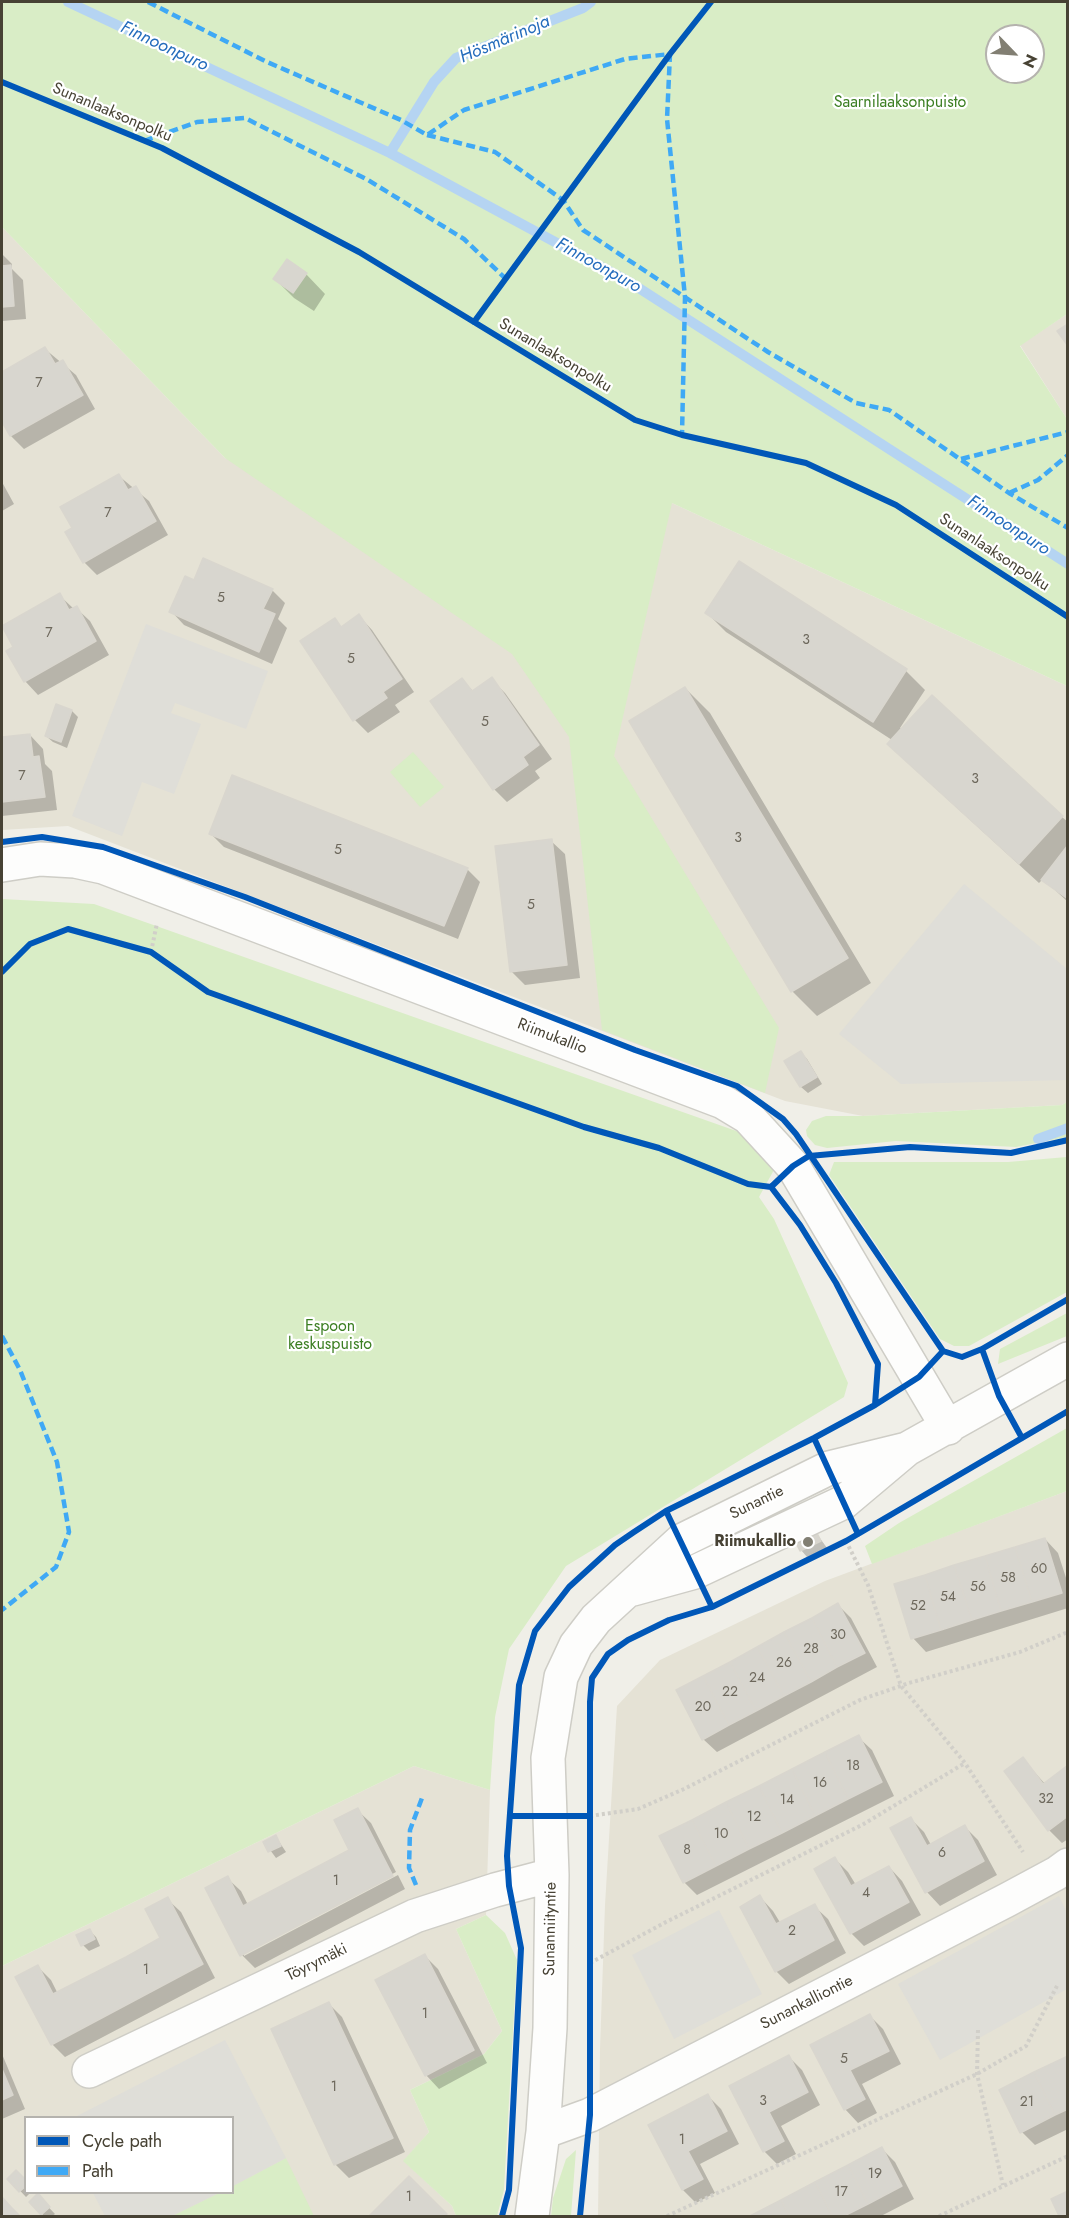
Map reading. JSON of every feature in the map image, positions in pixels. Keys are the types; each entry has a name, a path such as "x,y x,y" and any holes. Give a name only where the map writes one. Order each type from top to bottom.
{"street":[{"name":"Riimukallio","path":"2,865 40,858 75,861 104,867 723,1102 748,1117 793,1166 948,1428"},
{"name":"Sunantie","path":"625,1592 695,1572 844,1502 907,1449 1068,1359"},
{"name":"Sunantie","path":"576,1646 596,1619 681,1541 829,1468 907,1449"},
{"name":"Sunanniityntie","path":"532,2217 543,2132 550,2028 552,1875 548,1758 561,1677 576,1646"},
{"name":"Sunankalliontie","path":"543,2132 590,2115 1055,1873"},
{"name":"Töyrymäki","path":"89,2071 415,1916 502,1888 552,1875"}],"path":[{"path":"141,949 161,958"},
{"path":"835,1546 858,1534 844,1502"},
{"path":"846,1541 868,1585 901,1686 1055,1873"},
{"path":"550,1816 590,1816 638,1809 684,1789 860,1700 901,1686 1020,1653 1068,1632"},
{"path":"590,1963 666,1922 862,1825 964,1763"},
{"path":"590,1804 590,1827"},
{"path":"590,1952 590,1974"},
{"path":"667,2217 977,2074 1026,2046 1058,1984"},
{"path":"978,2030 977,2074 1003,2185"},
{"path":"939,2217 1068,2156"}],"shaded area":[{"path":"2,227 225,458 672,503 1067,686 1067,1102 1062,1105 863,1116 785,1101 68,826 2,830"},
{"path":"1067,314 1067,419 1020,345"},
{"path":"146,624 268,671 246,729 175,703 171,713 201,724 174,794 142,782 122,836 72,816"},
{"path":"964,884 1067,969 1067,1080 901,1084 839,1034"},
{"path":"1067,1491 1067,2216 598,2216 605,1905 617,1706 660,1660 825,1581"},
{"path":"414,1766 490,1790 486,1915 456,1929 502,2031 484,2054 410,2090 429,2132 404,2161 452,2206 456,2216 2,2216 2,1966"},
{"path":"1059,1896 1067,1913 1067,1989 940,2060 898,1984"},
{"path":"719,1910 762,1994 674,2039 632,1955"},
{"path":"225,2040 286,2158 234,2185 234,2116 77,2116"},
{"path":"94,2194 217,2194 172,2216 105,2216"}],"green space":[{"name":"Saarnilaaksonpuisto","path":"2,2 1067,2 1067,314 1020,346 1067,419 1067,686 672,503 614,756 779,1028 765,1093 602,1030 569,737 512,654 225,458 2,227"},
{"path":"413,752 444,787 420,807 390,772"},
{"name":"Espoon keskuspuisto","path":"2,899 94,904 742,1133 775,1168 759,1197 774,1219 848,1383 844,1397 566,1566 509,1649 495,1717 490,1790 414,1766 2,1966"},
{"path":"1067,1102 1067,1137 1016,1147 896,1141 827,1148 815,1145 807,1136 806,1130 812,1121 826,1116 1062,1105"},
{"path":"1067,1157 1067,1292 969,1346 954,1346 940,1339 829,1175 834,1162 1008,1162"},
{"path":"1067,1313 1067,1336 998,1364 1000,1349"},
{"path":"1067,1428 1067,1491 872,1564 865,1546 899,1523"},
{"path":"486,1915 505,1933 517,1960 504,2190 497,2216 456,2216 452,2206 403,2161 429,2132 410,2090 484,2054 502,2031 456,1929"},
{"path":"576,2150 571,2216 551,2216 553,2198 566,2159"},
{"path":"286,2158 314,2216 172,2216 217,2194 234,2194 234,2185"}],"building":[{"path":"287,259 307,273 293,293 273,279"},
{"path":"11,265 14,306 2,307 2,266"},
{"path":"1068,324 1068,346 1057,331"},
{"path":"45,347 55,364 63,360 83,395 10,436 2,422 2,372"},
{"path":"119,474 128,490 136,486 156,521 83,563 65,532 72,528 60,507"},
{"path":"203,558 273,589 263,609 275,614 259,652 169,612 185,576 194,580"},
{"path":"739,561 907,669 873,722 705,613"},
{"path":"60,593 69,610 77,606 96,641 24,682 6,651 13,647 2,626"},
{"path":"359,614 402,679 383,692 387,698 353,721 300,641 335,618 341,627"},
{"path":"492,677 539,745 523,757 528,765 493,790 430,701 462,678 472,691"},
{"path":"685,687 848,958 791,992 629,721"},
{"path":"932,695 1063,816 1019,864 887,744"},
{"path":"56,704 72,710 61,742 45,736"},
{"path":"30,734 33,757 39,756 45,797 2,802 2,737"},
{"path":"232,775 468,868 444,926 209,834"},
{"path":"552,839 567,965 510,972 495,846"},
{"path":"1068,845 1068,899 1041,880"},
{"path":"801,1051 817,1077 800,1087 784,1061"},
{"path":"817,1533 821,1541 800,1551 796,1543"},
{"path":"1045,1538 1062,1593 1032,1602 1015,1547"},
{"path":"1015,1547 1032,1602 1001,1611 985,1556"},
{"path":"985,1556 1001,1611 972,1620 954,1565"},
{"path":"954,1565 972,1620 941,1630 925,1575"},
{"path":"925,1575 941,1630 911,1639 894,1584"},
{"path":"838,1603 865,1653 837,1667 812,1618"},
{"path":"812,1618 837,1667 811,1682 784,1632"},
{"path":"784,1632 811,1682 784,1696 757,1647"},
{"path":"757,1647 784,1696 756,1711 730,1662"},
{"path":"730,1662 756,1711 729,1725 703,1676"},
{"path":"703,1676 729,1725 702,1740 676,1690"},
{"path":"859,1735 882,1782 848,1799 825,1752"},
{"path":"825,1752 848,1799 815,1816 792,1769"},
{"path":"1023,1757 1043,1784 1068,1765 1068,1816 1048,1831 1004,1771"},
{"path":"792,1769 815,1816 782,1833 759,1786"},
{"path":"759,1786 782,1833 749,1849 726,1802"},
{"path":"726,1802 749,1849 716,1866 692,1820"},
{"path":"358,1808 393,1876 240,1956 205,1888 228,1876 243,1906 349,1850 334,1820"},
{"path":"911,1817 927,1846 965,1825 984,1861 925,1893 890,1828"},
{"path":"692,1820 716,1866 683,1883 659,1836"},
{"path":"276,1835 281,1846 268,1852 263,1842"},
{"path":"835,1857 851,1886 889,1866 909,1902 850,1934 814,1869"},
{"path":"760,1895 776,1924 815,1904 834,1940 775,1972 740,1907"},
{"path":"168,1897 203,1964 51,2045 15,1977 38,1965 53,1994 126,1957 160,1938 145,1909"},
{"path":"90,1929 95,1939 81,1946 76,1935"},
{"path":"425,1954 474,2050 425,2076 375,1980"},
{"path":"329,2002 393,2138 334,2165 271,2029"},
{"path":"870,2014 889,2051 850,2070 865,2099 844,2110 810,2045"},
{"path":"789,2055 808,2092 769,2112 784,2141 763,2152 729,2086"},
{"path":"1068,2056 1068,2109 1055,2115 1034,2072"},
{"path":"2,2069 13,2095 2,2100"},
{"path":"1034,2072 1055,2115 1020,2133 999,2090"},
{"path":"708,2094 727,2131 688,2151 703,2179 682,2190 648,2125"},
{"path":"882,2147 902,2186 868,2204 848,2165"},
{"path":"848,2165 868,2204 844,2216 832,2216 815,2182"},
{"path":"16,2170 24,2178 24,2188 19,2192 7,2179"},
{"path":"409,2176 447,2214 445,2216 369,2216"},
{"path":"815,2182 832,2216 789,2216 781,2200"},
{"path":"1068,2191 1068,2216 1059,2216 1051,2199"},
{"path":"39,2194 50,2207 41,2215 29,2202"},
{"path":"2,2197 12,2208 20,2216 2,2216"},
{"path":"781,2200 789,2216 750,2216"}],"waterway":[{"name":"Finnoonpuro","path":"68,2 390,153 631,283 1068,564"},
{"name":"Hösmärinoja","path":"390,153 434,82 456,58 583,8 591,2"},
{"path":"1038,1139 1068,1128"}],"marked path":[{"path":"148,2 267,62 401,120 427,135 464,110 625,59 670,54 667,119 685,297 682,435"},
{"path":"144,141 197,122 245,118 368,180 464,239 506,279"},
{"path":"427,135 495,152 563,200 583,230 768,352 856,403 889,410 1009,493 1068,528"},
{"path":"961,459 1068,432"},
{"path":"1009,493 1038,480 1068,455"},
{"path":"2,1336 20,1370 57,1462 69,1532 56,1567 2,1610"},
{"path":"416,1885 409,1868 410,1830 422,1798"}],"cycle path":[{"path":"474,322 670,54 711,2"},
{"name":"Sunanlaaksonpolku","path":"2,82 162,148 359,252 635,420 682,435 806,463 896,505 1068,617"},
{"path":"2,842 42,837 103,847 245,897 635,1050 737,1086 783,1119 796,1134 943,1351 962,1357 982,1349 999,1396 1022,1438"},
{"path":"2,972 30,944 68,929 151,952 208,992 584,1127 659,1148 748,1184 771,1187 800,1225 836,1283 878,1364 875,1405"},
{"path":"771,1187 793,1166 809,1156 910,1147 1011,1153 1068,1140"},
{"path":"982,1349 1068,1299"},
{"path":"502,2216 509,2190 521,1948 509,1886 507,1856 519,1685 535,1631 569,1587 615,1545 666,1511 814,1438 875,1405 919,1377 943,1351"},
{"path":"580,2216 590,2115 590,1702 592,1678 608,1654 628,1640 669,1620 712,1607 846,1541 1068,1411"},
{"path":"814,1438 858,1534"},
{"path":"666,1511 712,1607"},
{"path":"510,1816 590,1816"}],"place":[{"name":"Riimukallio","path":"808,1542"}]}
